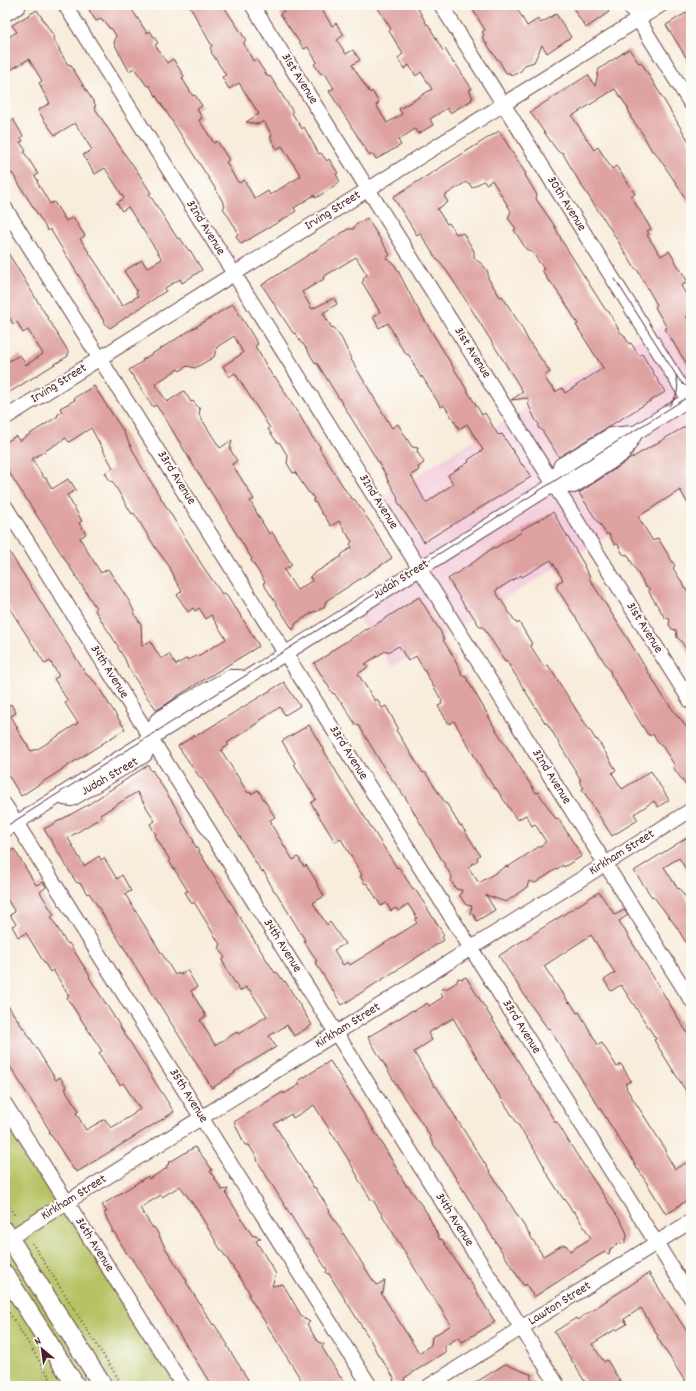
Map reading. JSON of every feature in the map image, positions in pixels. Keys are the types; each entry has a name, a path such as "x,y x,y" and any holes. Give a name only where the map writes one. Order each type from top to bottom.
{"main road":[{"path":"5,12 17,5"},
{"path":"7,1237 103,1386"},
{"path":"5,1274 76,1386"}],"street":[{"name":"32nd Avenue","path":"65,5 691,1000"},
{"name":"31st Avenue","path":"252,5 691,702"},
{"name":"30th Avenue","path":"441,5 690,400"},
{"path":"629,5 691,104"},
{"name":"Irving Street","path":"5,418 661,5"},
{"name":"33rd Avenue","path":"5,208 691,1298"},
{"name":"Judah Street","path":"10,826 690,400"},
{"name":"34th Avenue","path":"5,506 558,1386"},
{"name":"35th Avenue","path":"5,805 10,826 202,1118 370,1386"},
{"name":"Kirkham Street","path":"7,1237 67,1202 202,1118 691,810"},
{"name":"36th Avenue","path":"5,1104 183,1386"},
{"name":"Lawton Street","path":"429,1386 691,1221"}],"path":[{"path":"5,1200 15,1216"},
{"path":"32,1243 123,1386"},
{"path":"5,1306 55,1386"}],"shaded area":[{"path":"691,307 691,486 392,667 353,610 419,569 376,500"}],"green space":[{"path":"5,1104 183,1386 5,1386"}],"building":[{"path":"93,5 129,5 147,33 150,31 158,43 155,45 167,63 173,59 184,76 182,78 193,96 195,95 202,106 197,109 202,118 199,120 214,143 217,141 229,160 226,162 235,178 239,183 244,180 255,199 268,191 270,195 301,176 282,146 277,149 270,137 272,136 264,121 259,124 246,122 259,114 239,83 229,89 222,77 226,75 211,52 212,51 210,48 212,46 189,5 223,5 246,40 244,44 253,61 256,59 268,77 270,76 302,129 304,127 319,154 321,153 327,161 329,159 338,173 336,174 340,182 316,198 314,195 294,208 296,211 292,214 241,244 236,236 238,234 236,231 237,230 223,208 225,206 215,188 149,85 147,86 134,68 129,71 114,43 116,36 112,29 109,28 105,21 103,22 101,19 96,21 88,8"},
{"path":"289,5 319,5 332,26 336,23 344,35 337,40 346,54 353,50 360,60 352,65 370,93 372,91 379,103 376,105 387,123 402,114 399,109 432,89 421,72 416,76 409,65 404,69 398,58 403,54 389,31 391,29 376,5 416,5 443,51 445,49 472,89 469,90 473,98 471,99 472,100 450,113 447,108 430,119 433,125 418,134 415,129 398,140 401,145 384,155 376,159 373,154 370,156 329,91 334,88 324,72 321,74 314,64 317,62 308,47 304,49 280,14 284,11 283,9"},
{"path":"470,5 515,5 527,26 538,19 541,23 556,14 571,37 547,53 542,45 534,62 525,65 521,71 511,76 510,73 506,73 482,37 484,35 482,32 485,30"},
{"path":"571,5 605,5 609,12 586,28"},
{"path":"37,10 54,37 53,38 59,50 68,65 70,64 96,106 94,107 151,193 149,194 178,239 180,238 189,251 190,250 202,270 182,283 180,279 165,288 166,291 110,328 106,325 84,284 50,229 48,231 12,173 5,177 5,124 13,119 23,136 21,138 23,141 20,142 26,151 24,152 38,174 35,176 38,181 37,182 50,204 54,202 66,221 73,217 85,236 80,239 122,306 138,296 136,293 137,291 124,271 142,260 147,268 162,259 128,207 122,211 117,203 124,198 105,168 95,174 83,155 92,150 75,123 55,135 44,120 38,110 50,103 39,83 42,81 29,59 5,73 5,39 17,32 12,25"},
{"path":"691,10 691,65 666,25"},
{"path":"629,49 638,62 641,62 691,145 691,208 655,152 652,151 642,133 631,118 628,108 615,89 572,116 594,150 598,147 612,169 616,166 624,177 635,194 631,196 651,229 647,231 649,234 647,235 661,256 669,251 688,282 681,286 691,303 691,313 686,316 691,325 691,371 665,329 667,328 655,307 657,305 638,271 580,183 562,152 560,153 556,149 530,112 588,75 595,86 599,69"},
{"path":"499,131 526,174 525,175 537,195 536,199 554,225 562,241 605,309 609,312 620,332 624,335 629,344 631,343 639,356 642,354 665,392 559,457 541,429 538,428 539,424 529,406 528,398 511,400 523,392 446,270 435,257 420,233 417,235 393,197","holes":["492,180 511,211 508,218 516,229 514,230 526,249 532,252 544,269 542,270 549,282 550,281 564,301 578,324 576,325 603,368 565,393 562,388 555,392 553,387 551,387 544,376 550,372 528,340 502,296 500,297 488,278 488,272 483,265 474,258 474,251 463,233 456,234 437,209 448,202 444,196 466,182 468,184 469,183 472,188 483,181 487,184"]},
{"path":"367,218 390,255 386,258 395,265 415,304 482,415 485,413 498,435 502,434 531,477 424,542 398,502 398,497 386,475 317,363 316,364 296,334 293,333 262,285 348,229 354,229 354,226","holes":["356,257 367,275 363,278 364,280 362,282 380,312 373,317 379,328 388,323 399,344 406,354 409,355 421,378 422,376 441,407 444,405 459,429 467,424 483,450 468,460 469,462 448,475 453,484 426,503 411,475 419,470 418,467 424,463 417,451 418,448 412,447 398,424 392,428 352,361 342,339 333,327 332,328 323,313 337,304 334,298 312,309 302,292"]},
{"path":"5,248 68,351 68,356 5,395 5,363 20,355 26,365 43,354 28,330 23,333 17,322 13,324 5,311"},
{"path":"233,304 258,344 255,346 273,377 276,378 312,437 321,447 319,448 346,491 351,498 355,500 392,558 326,601 324,607 296,623 293,630 263,583 265,582 226,515 195,468 165,418 156,405 153,407 129,370 143,361 142,360","holes":["234,336 243,353 223,366 229,377 235,373 270,428 268,429 277,442 280,443 288,457 287,463 293,473 295,472 308,492 314,498 313,502 316,503 331,526 339,521 352,542 350,544 352,547 341,555 342,556 310,576 312,581 297,590 284,570 292,565 272,532 269,534 250,501 254,499 232,464 237,461 230,449 232,440 220,448 199,415 200,409 193,401 191,402 184,391 167,402 155,384 178,369 180,371 187,366 195,368 214,357 217,347"]},
{"path":"94,386 122,429 140,464 202,565 222,594 226,594 235,609 236,608 259,646 157,710 146,696 128,667 118,646 95,610 96,608 5,466 5,443 16,436 19,441 52,420 62,412 60,408 75,400 74,398","holes":["91,428 113,468 105,473 111,482 112,481 132,514 134,513 155,547 169,566 182,591 177,595 188,612 193,608 195,611 199,608 206,619 211,615 226,639 198,656 188,660 187,658 176,665 169,654 161,659 150,641 142,646 141,624 134,614 129,601 108,569 101,573 80,538 86,534 79,523 82,521 67,495 76,490 68,479 52,489 32,459 66,438 69,442"]},
{"path":"686,426 691,433 691,509 680,490 638,517 653,541 658,538 675,566 673,568 691,597 691,657 677,637 676,630 672,629 669,625 670,619 665,618 649,592 649,588 645,586 627,554 625,555 622,553 618,544 614,544 609,534 606,534 579,493 630,459"},
{"path":"553,512 585,566 584,567 590,577 589,578 664,698 691,734 691,793 673,767 675,766 661,744 660,745 653,734 650,736 649,734 648,735 610,671 556,587 558,585 557,583 563,580 551,560 522,577 521,575 495,591 517,624 519,622 532,644 530,645 544,667 548,665 589,730 596,740 597,739 616,770 612,773 622,789 651,771 669,800 658,807 654,801 634,814 638,820 612,836 582,789 584,788 579,781 581,780 547,723 546,724 506,660 505,661 483,627 480,627 469,610 468,611 448,579 494,547 495,548 522,532 521,530"},
{"path":"5,545 86,674 95,682 125,729 21,796 5,770 5,706 6,708 11,704 16,713 11,716 18,728 16,728 31,751 38,749 78,723 65,703 68,701 54,679 59,676 50,661 45,664 5,601"},
{"path":"419,597 442,634 443,640 461,671 461,675 466,677 493,725 536,793 538,792 556,819 558,818 582,856 564,867 563,865 535,883 529,881 527,887 506,902 486,895 495,910 477,921 473,914 470,914 472,906 466,905 460,896 462,890 456,889 451,881 452,877 405,797 386,771 358,724 356,725 341,701 340,702 334,693 333,694 314,663 329,654 334,649","holes":["399,646 408,661 416,656 442,701 442,704 438,706 449,724 454,721 487,778 495,789 496,788 517,820 526,815 532,826 535,824 546,842 508,867 505,867 479,883 468,867 478,860 477,857 480,855 425,772 423,773 396,730 398,728 386,706 382,708 377,699 375,701 358,674 368,667 365,664 387,650 388,652"]},
{"path":"284,682 300,706 285,715 280,707 227,743 229,745 221,750 248,793 250,792 251,794 258,790 275,817 270,820 272,823 271,824 293,860 298,857 304,867 306,865 317,882 324,896 313,903 327,925 330,922 345,944 334,950 343,965 348,962 350,965 417,923 415,920 417,918 408,904 398,911 396,908 391,911 386,903 381,906 367,883 365,884 360,876 362,875 341,839 335,842 311,803 316,799 294,764 295,763 282,741 309,725 340,778 397,868 398,867 400,869 413,889 415,889 444,935 442,937 444,940 342,1005 315,962 317,961 264,872 261,871 228,817 178,746"},
{"path":"148,765 176,808 182,819 181,820 194,841 193,842 254,940 275,973 277,972 284,982 285,981 312,1025 294,1036 287,1025 269,1036 276,1047 234,1072 235,1073 212,1088 95,902 89,893 87,894 81,884 76,882 44,829 86,806","holes":["137,792 155,821 150,824 156,835 155,836 188,891 185,892 192,904 194,902 221,946 219,947 225,958 222,960 228,972 240,991 246,987 248,990 249,989 267,1016 238,1034 237,1032 215,1045 200,1020 206,1016 191,991 197,987 187,970 179,975 178,973 175,975 125,894 131,891 122,875 117,879 104,858 101,860 99,856 84,866 68,838 102,817 100,815"]},
{"path":"691,835 691,877 679,858 664,867 678,889 679,888 691,905 691,951 676,926 653,896 652,897 634,871"},
{"path":"14,849 36,885 43,882 46,887 40,892 54,915 51,917 64,939 68,944 69,943 90,976 89,977 174,1112 77,1172 74,1170 49,1132 50,1131 5,1058 5,1001 24,1028 56,1080 60,1077 67,1088 65,1089 79,1111 76,1113 86,1130 105,1119 111,1128 140,1109 123,1083 120,1085 113,1074 112,1075 99,1053 102,1051 67,998 69,996 53,970 50,972 26,933 18,937 12,926 16,924 10,915 15,912 5,896 5,855"},
{"path":"599,892 615,915 624,910 628,915 619,921 691,1039 691,1099 654,1040 656,1039 621,985 611,991 604,980 615,973 591,935 544,966 569,1003 570,1002 577,1013 579,1012 598,1045 602,1043 617,1067 621,1064 631,1081 625,1084 627,1087 626,1088 666,1150 666,1154 675,1169 691,1160 691,1198 666,1214 549,1028 548,1029 533,1008 499,956"},
{"path":"466,977 540,1094 540,1097 555,1122 557,1122 622,1223 627,1234 625,1244 620,1243 610,1249 609,1254 605,1252 596,1257 534,1297 526,1284 524,1286 433,1144 430,1136 403,1096 368,1037 413,1010 414,1011 427,1003 429,1006 443,997 441,994 442,988 446,989 457,982 458,978 462,979","holes":["453,1018 499,1095 539,1157 545,1168 544,1169 591,1238 570,1251 564,1244 543,1256 414,1052 432,1040 428,1033"]},
{"path":"330,1061 382,1143 407,1187 408,1186 427,1213 440,1240 442,1239 495,1322 462,1342 459,1337 445,1346 445,1352 406,1377 404,1379 405,1380 399,1384 393,1381 394,1378 380,1358 329,1274 326,1273 327,1270 307,1239 306,1240 249,1145 245,1145 234,1122 283,1092 284,1094 300,1084 298,1081","holes":["314,1105 351,1164 357,1177 451,1325 432,1337 431,1345 419,1353 381,1293 383,1293 385,1280 377,1285 374,1282 274,1124 291,1114 293,1118"]},
{"path":"195,1147 207,1162 212,1170 210,1171 222,1190 228,1189 226,1194 252,1235 261,1238 256,1241 276,1274 272,1286 283,1284 302,1317 310,1322 307,1324 318,1342 324,1344 322,1347 347,1386 305,1386 248,1295 250,1294 243,1282 219,1247 198,1211 180,1186 162,1197 161,1195 140,1208 152,1227 155,1228 166,1249 187,1281 186,1282 213,1325 214,1324 228,1345 227,1346 252,1386 212,1386 130,1256 129,1257 114,1232 112,1232 104,1213 107,1212 102,1205 148,1176 149,1179 167,1168 166,1166 169,1164 168,1163"},
{"path":"649,1273 691,1338 691,1386 688,1386 657,1337 658,1336 641,1308 624,1319 627,1324 592,1344 604,1362 607,1360 623,1386 587,1385 554,1332 576,1318 577,1320"},
{"path":"505,1364 532,1375 530,1377 536,1386 470,1386"}],"tram line":[{"path":"615,279 678,378 683,384 691,389"},
{"path":"669,406 677,392 678,384 676,376"},
{"path":"5,827 691,395"}]}
